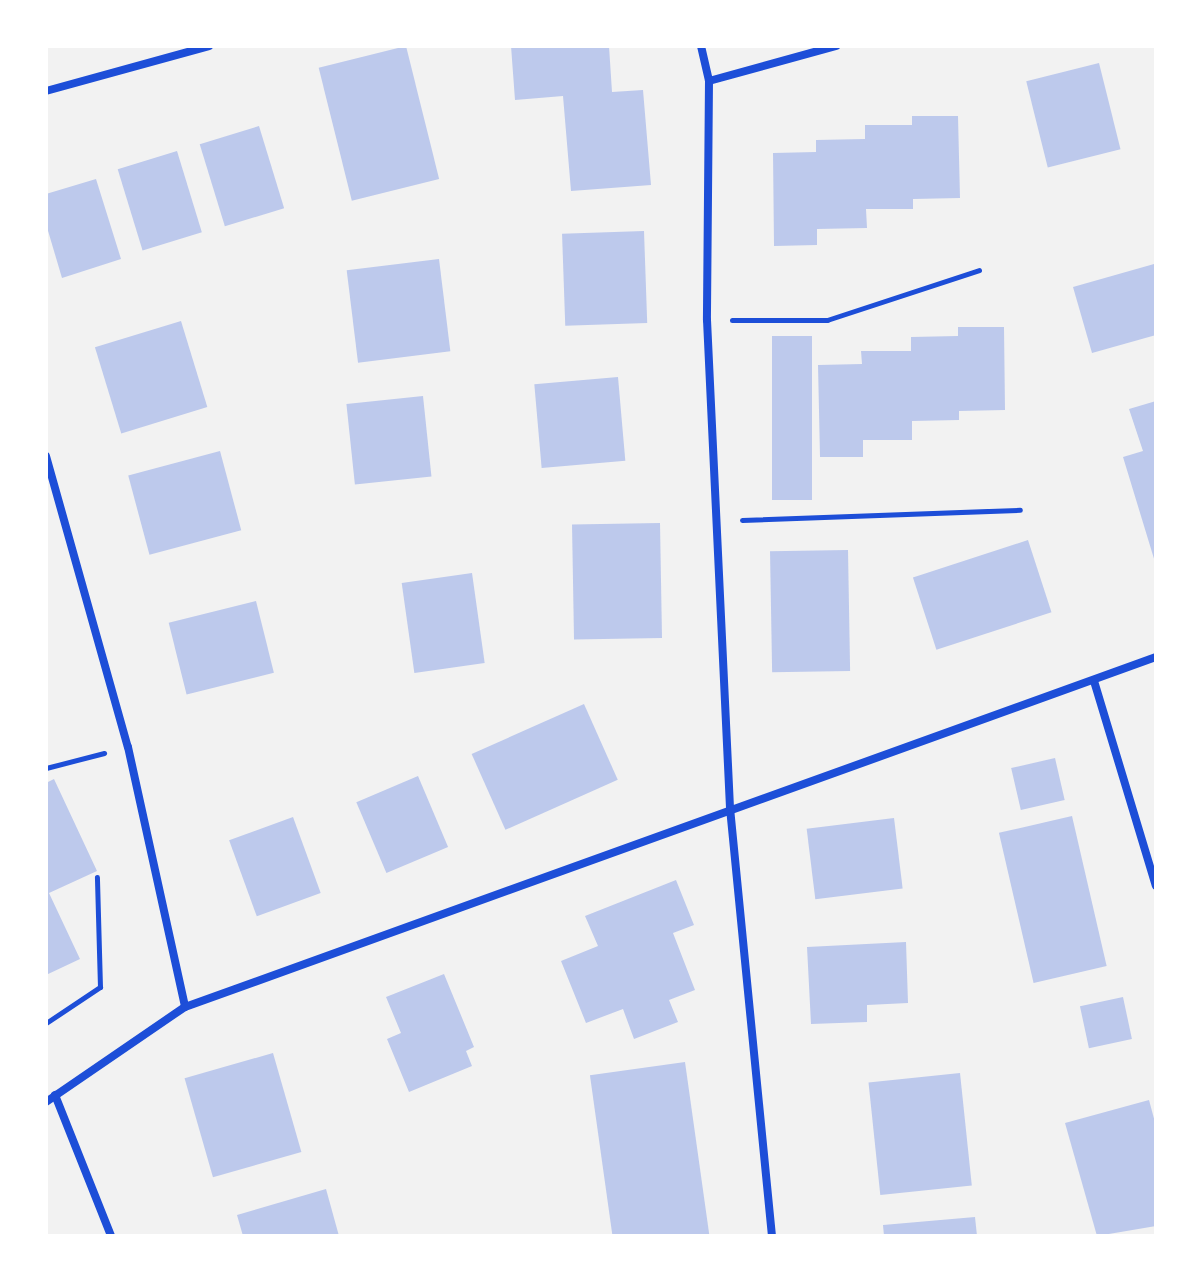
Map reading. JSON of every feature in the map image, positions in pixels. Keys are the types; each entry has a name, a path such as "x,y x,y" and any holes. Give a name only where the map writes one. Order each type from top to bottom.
{"street":[{"path":"46,91 209,46"},
{"path":"701,46 709,81 707,320 719,521 730,808 772,1236"},
{"path":"709,81 836,46"},
{"path":"46,456 128,747 185,1007"},
{"path":"46,1102 185,1007 730,808 1156,657"},
{"path":"1094,681 1156,886"},
{"path":"55,1095 111,1236"}],"path":[{"path":"707,320 827,320 979,270"},
{"path":"719,521 1020,510"},
{"path":"46,768 128,747"},
{"path":"46,1023 100,987 97,877"}],"building":[{"path":"406,46 439,179 352,201 319,68"},
{"path":"511,46 609,46 612,92 643,90 651,185 571,191 563,96 515,100"},
{"path":"1099,63 1121,149 1048,168 1026,81"},
{"path":"912,116 958,116 960,198 913,199 913,209 866,209 867,228 817,229 817,245 774,246 773,153 816,152 816,140 865,139 865,125 912,125"},
{"path":"259,126 284,208 225,226 200,144"},
{"path":"177,151 202,232 143,250 118,169"},
{"path":"96,179 121,259 62,278 46,224 46,194"},
{"path":"644,231 647,323 565,326 562,234"},
{"path":"439,259 450,351 358,363 347,270"},
{"path":"1154,264 1156,335 1092,353 1073,287"},
{"path":"181,321 207,407 121,433 95,347"},
{"path":"958,327 1004,327 1005,410 959,411 959,420 912,421 912,440 863,440 863,457 820,457 818,365 862,364 861,351 911,351 911,337 958,336"},
{"path":"772,336 812,336 812,500 772,500"},
{"path":"618,377 625,461 542,468 534,384"},
{"path":"423,396 431,477 355,485 346,404"},
{"path":"1156,401 1155,562 1123,457 1143,451 1129,409"},
{"path":"220,451 241,530 149,555 128,476"},
{"path":"660,523 662,638 574,640 572,525"},
{"path":"1028,540 1051,612 936,650 913,577"},
{"path":"848,550 850,671 772,672 770,551"},
{"path":"472,573 485,663 414,673 402,583"},
{"path":"256,601 274,673 187,695 169,623"},
{"path":"584,704 618,780 505,830 472,754"},
{"path":"1055,758 1065,800 1021,810 1011,768"},
{"path":"418,776 448,847 386,873 356,802"},
{"path":"54,779 97,871 49,893 80,959 46,975 46,783"},
{"path":"1072,816 1107,966 1034,983 999,833"},
{"path":"293,817 321,893 257,916 229,840"},
{"path":"894,818 903,888 815,899 807,829"},
{"path":"676,880 694,925 673,933 695,990 669,1000 678,1022 634,1039 623,1009 586,1023 561,961 598,946 585,916"},
{"path":"906,942 908,1003 867,1005 867,1022 811,1024 807,947"},
{"path":"444,974 474,1047 466,1051 472,1066 409,1092 387,1039 401,1033 386,997"},
{"path":"1123,997 1132,1039 1089,1048 1080,1006"},
{"path":"273,1053 301,1152 213,1177 185,1078"},
{"path":"685,1062 709,1236 613,1236 590,1075"},
{"path":"960,1073 972,1185 880,1195 869,1083"},
{"path":"1149,1100 1156,1126 1156,1226 1097,1236 1065,1123"},
{"path":"326,1189 339,1236 243,1236 237,1215"},
{"path":"975,1217 977,1236 884,1236 883,1225"}]}
